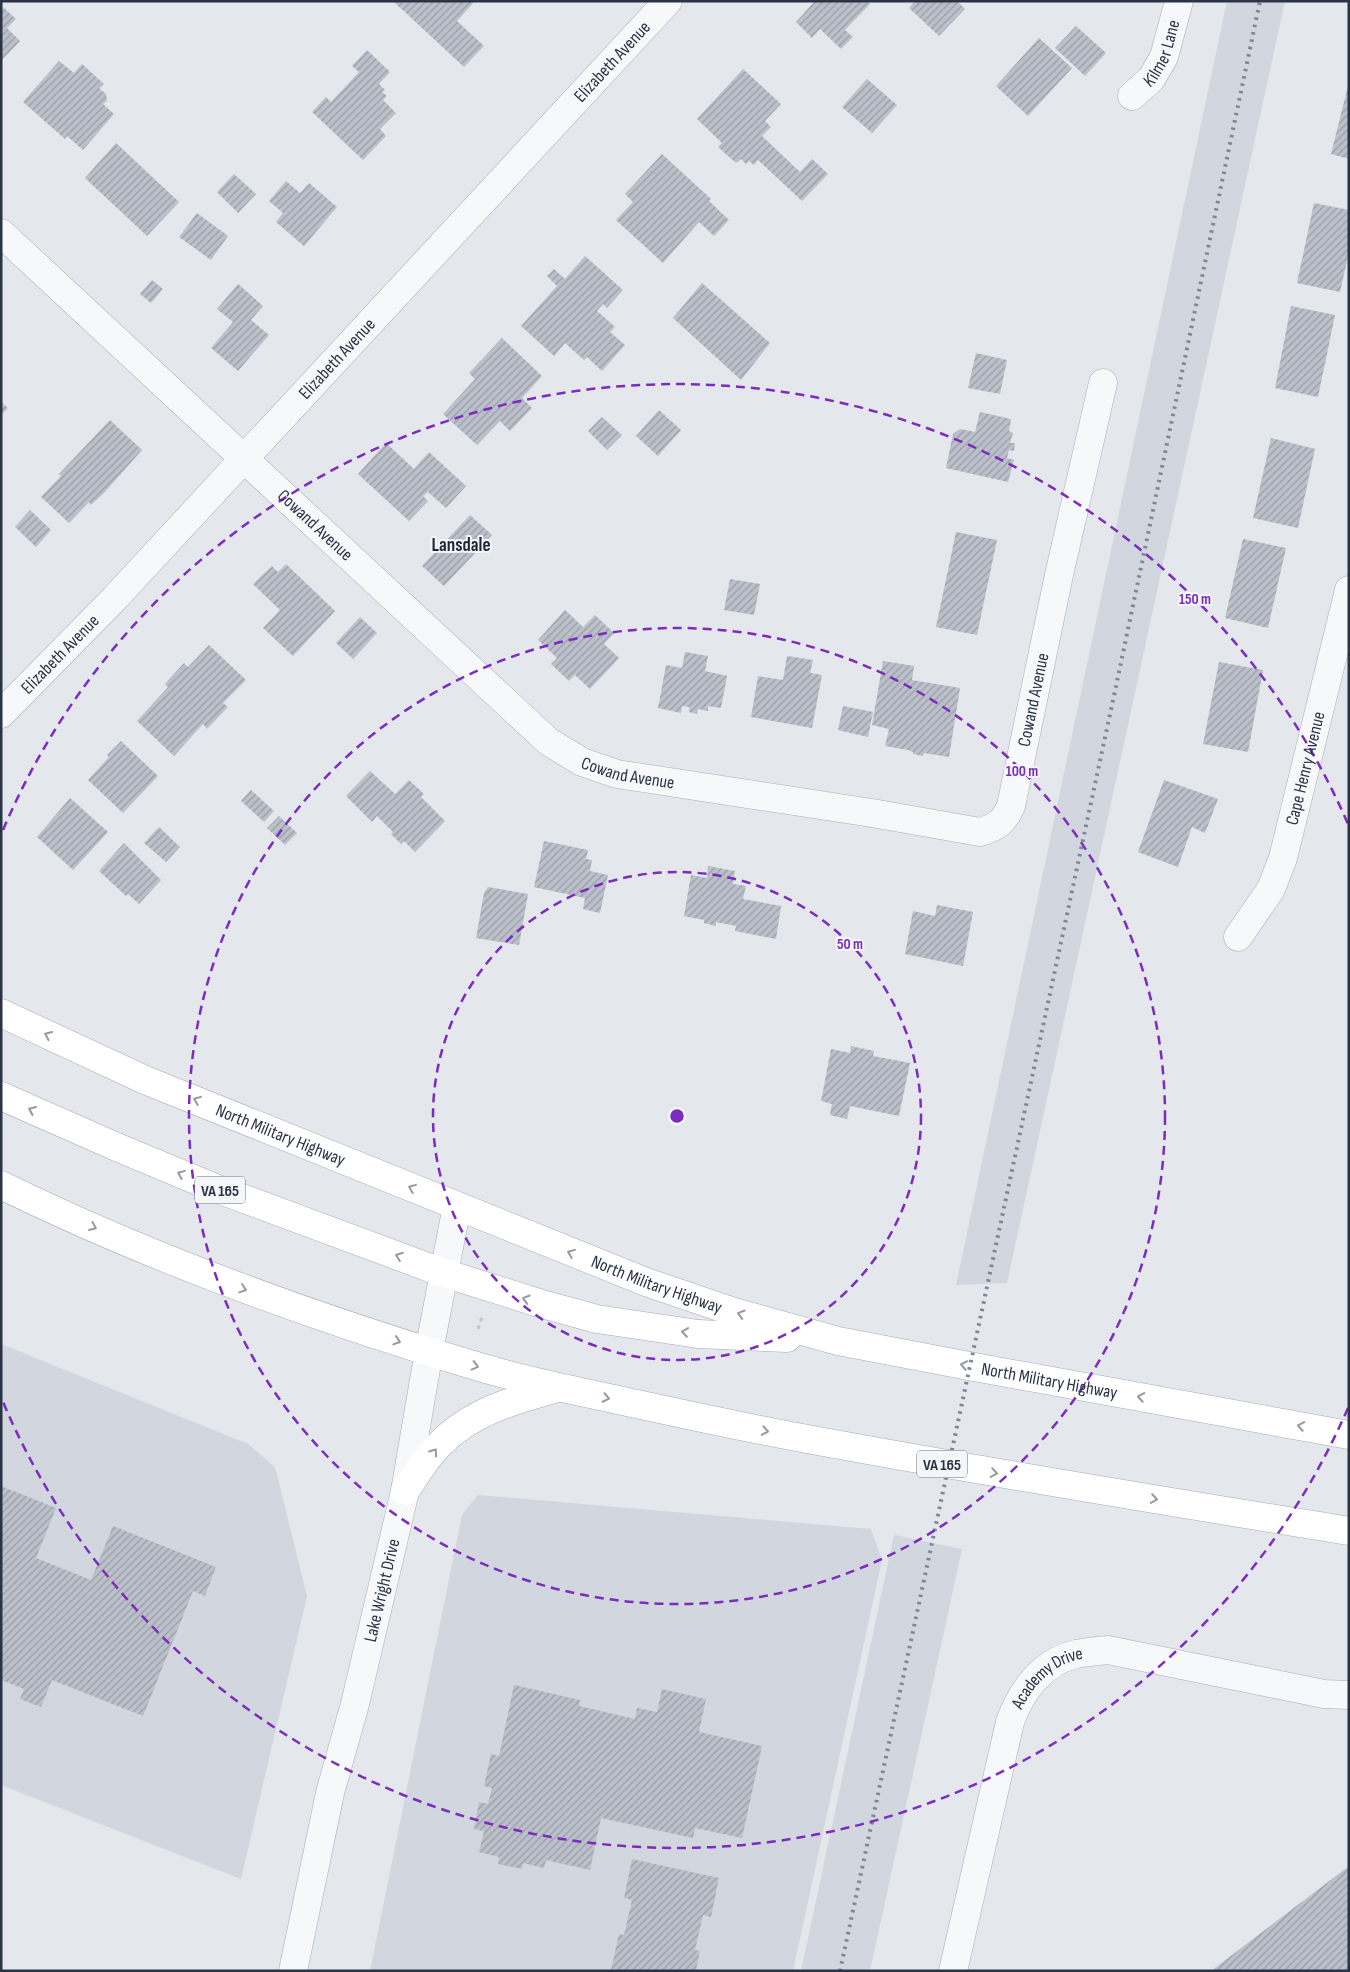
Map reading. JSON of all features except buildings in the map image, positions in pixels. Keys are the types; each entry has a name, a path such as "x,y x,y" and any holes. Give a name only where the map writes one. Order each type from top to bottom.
{"main road":[{"name":"North Military Highway","path":"1,1013 145,1080 646,1282 734,1312 838,1341 1349,1434"},
{"name":"VA 165","path":"1,1096 215,1188 444,1273 597,1319 698,1334 838,1341"},
{"name":"VA 165","path":"1,1185 48,1208 202,1274 334,1321 467,1364 558,1387 736,1425 950,1466 1342,1534"},
{"path":"405,1491 439,1444 466,1422 505,1402 558,1387"}],"street":[{"name":"Elizabeth Avenue","path":"1,714 114,599 668,1"},
{"name":"Kilmer Lane","path":"1132,96 1151,79 1164,57 1180,1"},
{"name":"Cowand Avenue","path":"1,233 242,459 550,742 582,762 617,774 872,813 980,832 996,827 1007,815 1011,806 1059,574 1103,382"},
{"name":"Cape Henry Avenue","path":"1238,937 1271,889 1283,858 1349,590"},
{"name":"Lake Wright Drive","path":"293,1971 330,1793 355,1704 405,1491 429,1351 457,1206"},
{"name":"Academy Drive","path":"953,1971 1010,1722 1017,1702 1032,1681 1054,1664 1074,1655 1108,1650 1324,1694 1349,1695"}],"shaded area":[{"path":"1227,1 1285,1 1007,1283 956,1285"},
{"path":"1,1344 248,1444 275,1467 307,1596 241,1879 1,1785"},
{"path":"478,1495 871,1529 882,1560 793,1971 370,1971 462,1515"},
{"path":"894,1535 962,1549 870,1971 801,1971"}],"railway":[{"path":"840,1971 1115,691 1260,1"}],"district":[{"name":"Lansdale","path":"461,544"}]}
